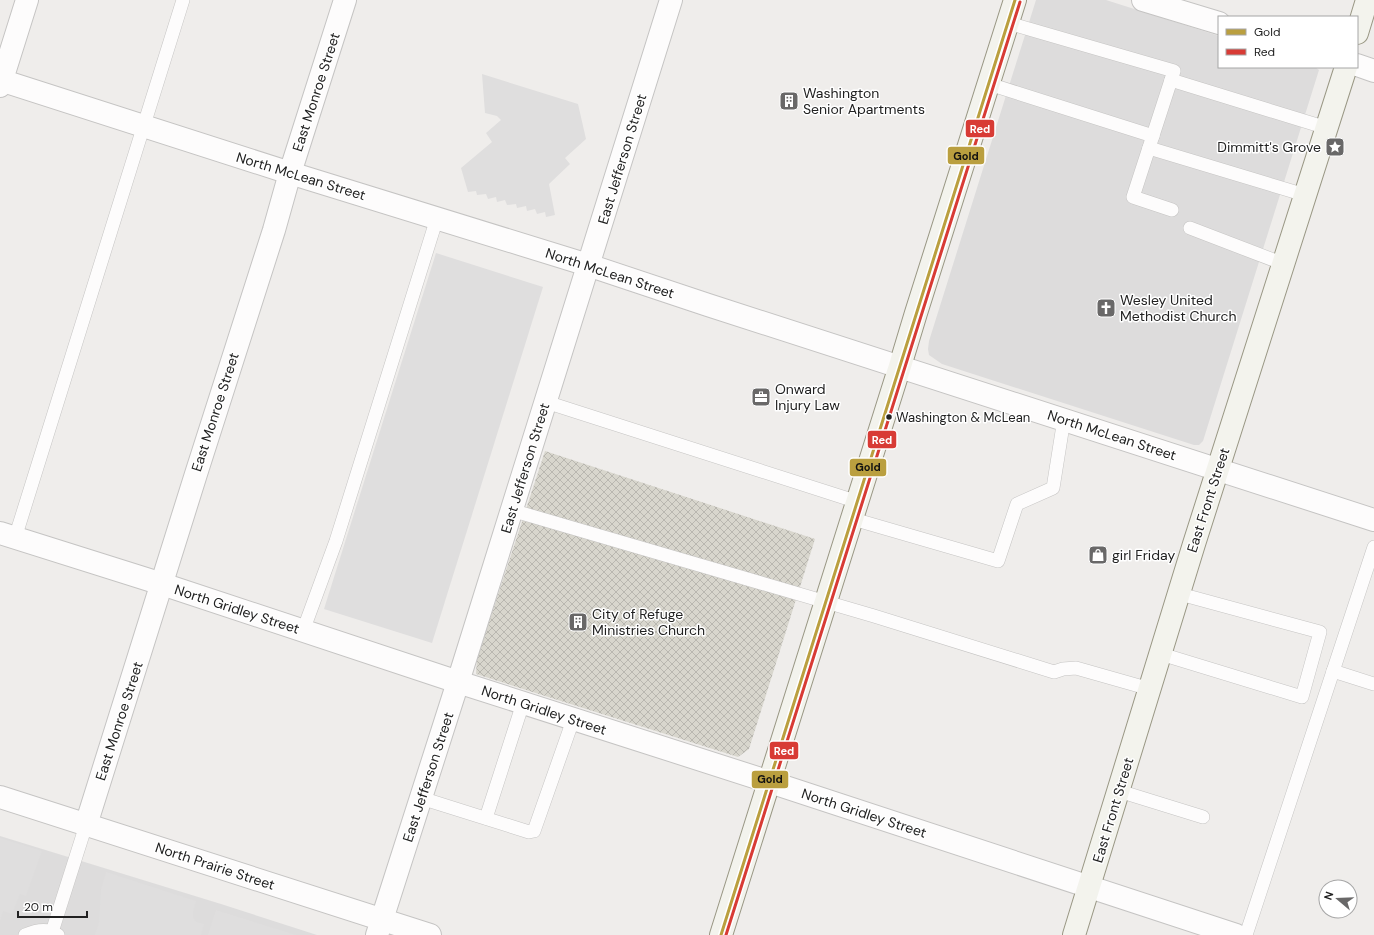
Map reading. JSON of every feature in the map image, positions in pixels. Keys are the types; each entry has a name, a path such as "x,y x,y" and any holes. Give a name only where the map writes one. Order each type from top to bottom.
{"street":[{"path":"1,82 27,0"},
{"name":"East Monroe Street","path":"86,825 345,0"},
{"name":"East Jefferson Street","path":"379,927 458,682 671,0"},
{"path":"721,935 827,602 916,312 1015,0"},
{"path":"1143,0 1218,23"},
{"path":"1358,30 1367,0"},
{"path":"1358,65 1374,71"},
{"name":"East Front Street","path":"1074,935 1218,469 1346,68"},
{"name":"North McLean Street","path":"1,82 588,265 1374,520"},
{"name":"North Gridley Street","path":"7,535 162,584 573,720 770,782 1236,935"},
{"name":"North Prairie Street","path":"0,797 86,825 379,927 430,935"}],"lane":[{"path":"7,535 143,126 183,0"},
{"path":"1008,24 1174,71 1134,197 1172,210"},
{"path":"1171,80 1327,128"},
{"path":"989,84 1305,195"},
{"path":"303,631 336,541 437,218"},
{"path":"1190,228 1284,264"},
{"path":"546,402 998,561 1017,504 1053,488 1064,419"},
{"path":"512,510 827,602 1054,672 1063,668 1076,668 1150,689"},
{"path":"1246,935 1374,547"},
{"path":"1161,654 1302,697 1320,632 1180,594"},
{"path":"1333,671 1374,684"},
{"path":"486,818 523,703"},
{"path":"421,798 529,832 534,831 573,720"},
{"path":"1119,791 1203,817"},
{"path":"25,935 35,931 45,930 55,934 86,825"}],"shaded area":[{"path":"1036,0 1106,0 1218,36 1218,68 1316,68 1319,70 1203,441 1199,445 1194,445 942,364 929,355 929,341"},
{"path":"482,74 578,104 586,139 565,158 570,164 549,184 555,215 546,217 545,212 537,214 535,209 527,211 526,206 517,208 516,204 507,205 505,200 497,202 496,197 488,199 486,194 477,195 476,191 468,192 461,168 492,142 486,133 501,120 497,116 485,113"},
{"path":"436,253 543,287 432,643 324,609"},
{"path":"545,451 815,539 749,749 738,757 476,674 477,659"},
{"path":"0,836 221,904 317,935 0,935"},
{"path":"0,838 42,851 26,896 20,894 12,914 3,911 0,921"},
{"path":"106,872 196,901 193,917 196,922 204,924 201,935 95,935 99,922 101,889"},
{"path":"216,910 296,935 208,935"}],"transit line":[{"name":"Gold","path":"721,935 1015,0"},
{"name":"Red","path":"726,935 1020,2"}],"place":[{"name":"Washington Senior Apartments","path":"789,101"},
{"name":"Dimmitt's Grove","path":"1335,147"},
{"name":"Wesley United Methodist Church","path":"1106,308"},
{"name":"Onward Injury Law","path":"761,397"},
{"name":"Washington & McLean","path":"889,417"},
{"name":"girl Friday","path":"1098,555"},
{"name":"City of Refuge Ministries Church","path":"578,622"}]}
